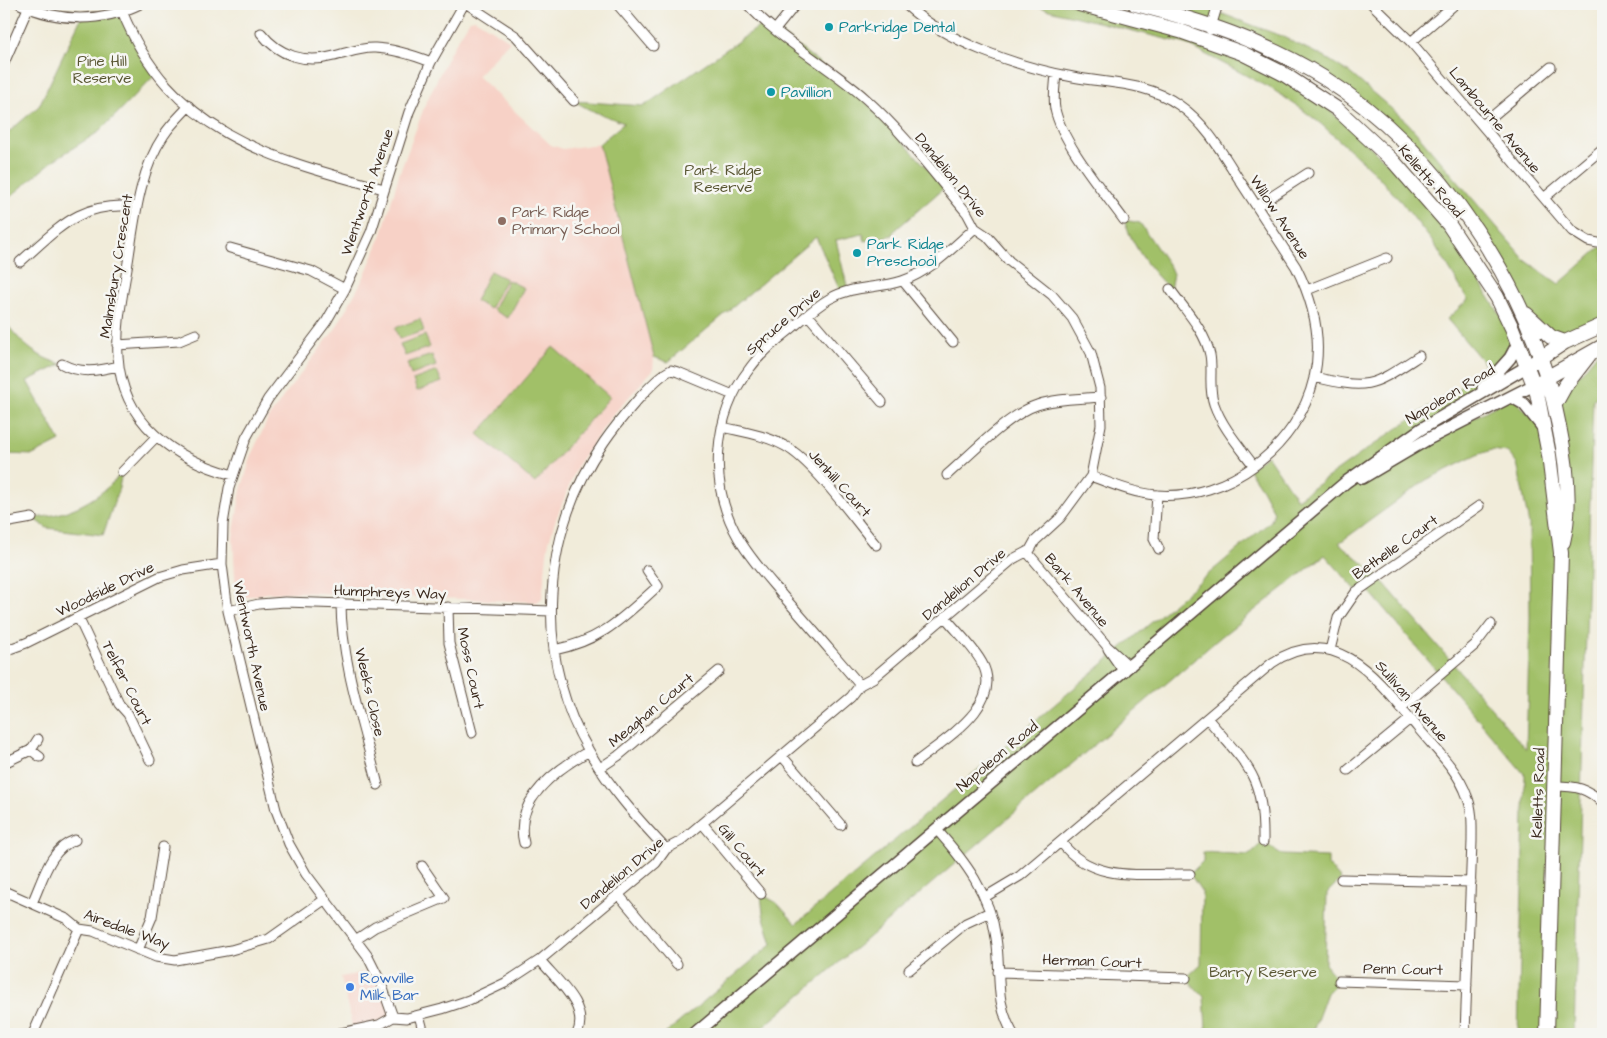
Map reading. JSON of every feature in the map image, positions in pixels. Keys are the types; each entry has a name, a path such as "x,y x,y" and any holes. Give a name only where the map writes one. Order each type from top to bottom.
{"main road":[{"name":"Kelletts Road","path":"1079,4 1207,39 1242,52 1298,82 1337,109 1372,140 1426,197 1464,244 1497,297 1528,366 1546,432 1561,553"},
{"name":"Kelletts Road","path":"1134,4 1211,24 1258,42 1298,62 1344,92 1381,122 1423,164 1478,233 1498,264 1523,311 1542,357 1563,443 1568,512 1561,553 1547,1034"},
{"path":"1523,311 1552,337 1565,342"},
{"name":"Napoleon Road","path":"695,1034 1375,460 1565,342 1603,325"},
{"path":"1477,395 1510,358 1518,344"},
{"path":"1555,404 1565,386 1598,348"},
{"name":"Napoleon Road","path":"1322,504 1428,439 1512,397 1598,348"},
{"path":"1512,397 1524,404 1546,432"}],"street":[{"path":"4,63 24,6 57,16 81,18 122,12 140,4"},
{"path":"465,4 516,36 574,101"},
{"name":"Wentworth Avenue","path":"393,1017 381,983 357,940 324,900 297,859 276,810 228,610 222,564 223,524 233,475 243,445 259,413 278,384 326,322 346,288 368,237 409,112 431,62 465,4"},
{"path":"617,4 653,46"},
{"name":"Dandelion Drive","path":"336,1034 383,1024 393,1017 404,1018 419,1015 483,994 505,983 540,960 656,863 666,850 677,844 851,697 860,685 873,678 1013,558 1027,552 1034,541 1067,509 1091,476 1101,425 1101,397 1096,365 1084,336 1072,318 1052,294 1009,261 987,236 975,228 967,214 879,111 843,81 805,55 747,4"},
{"path":"775,30 796,4"},
{"name":"Willow Avenue","path":"905,4 936,28 962,42 1056,74 1131,84 1157,92 1178,104 1207,131 1296,267 1307,290 1316,332 1314,378 1300,412 1286,436 1276,448 1254,466 1226,483 1202,491 1157,495 1122,488 1091,476"},
{"path":"1207,39 1218,4"},
{"name":"Lambourne Avenue","path":"1372,4 1411,42 1544,198 1579,236 1603,244"},
{"path":"1411,42 1455,4"},
{"path":"122,12 136,44 148,64 189,106 225,133 255,149 292,163 384,189"},
{"path":"262,34 277,50 305,58 325,58 355,50 375,48 402,52 431,62"},
{"path":"1482,125 1551,67"},
{"path":"1056,74 1054,96 1060,125 1124,220"},
{"name":"Malmsbury Crescent","path":"189,106 165,134 152,157 137,207 120,316 117,345 118,366 133,406 156,437 184,458 208,468 233,475"},
{"path":"1544,198 1601,150"},
{"path":"1256,206 1308,173"},
{"path":"20,262 63,225 85,212 110,205 137,207"},
{"name":"Spruce Drive","path":"860,685 758,566 738,537 729,519 720,488 718,458 722,427 733,395 756,361 824,302 846,291 903,281 928,268 975,228"},
{"path":"230,248 311,271 346,288"},
{"path":"1307,290 1387,258"},
{"path":"903,281 953,342"},
{"path":"1170,289 1199,330 1207,347 1210,355 1211,394 1217,412 1254,466"},
{"path":"808,315 882,402"},
{"path":"117,345 179,341 196,334"},
{"path":"1314,378 1350,385 1368,385 1385,378 1419,356"},
{"path":"62,364 71,369 83,371 118,366"},
{"path":"666,850 626,804 600,768 589,751 568,708 554,650 551,611 556,556 564,522 581,480 616,426 670,366 733,395"},
{"path":"946,475 1016,416 1031,407 1052,401 1101,397"},
{"name":"Jenhill Court","path":"722,427 766,437 790,449 807,464 876,545"},
{"path":"122,472 156,437"},
{"path":"1157,495 1154,539 1159,549"},
{"name":"Bethelle Court","path":"1330,650 1338,618 1356,592 1479,506"},
{"path":"4,522 32,518"},
{"name":"Bark Avenue","path":"1027,552 1127,669"},
{"name":"Woodside Drive","path":"4,651 26,643 166,575 183,570 222,564"},
{"path":"554,650 581,644 599,636 658,586 647,570"},
{"name":"Humphreys Way","path":"228,610 273,602 551,611"},
{"name":"Weeks Close","path":"341,603 341,625 345,650 378,785"},
{"name":"Moss Court","path":"448,608 449,642 472,733"},
{"name":"Telfer Court","path":"78,617 120,704 128,714 150,760"},
{"path":"915,764 974,714 986,693 987,681 982,662 945,617"},
{"path":"1401,708 1475,645 1491,624"},
{"name":"Sullivan Avenue","path":"985,898 1011,883 1278,659 1305,650 1330,650 1350,657 1363,666 1455,773 1467,796 1472,818 1466,1034"},
{"name":"Meaghan Court","path":"600,768 618,756 719,671"},
{"path":"1207,718 1243,761 1255,780 1262,802 1263,842"},
{"path":"1348,770 1410,719"},
{"path":"4,763 31,750 38,739"},
{"path":"31,750 40,757"},
{"path":"524,843 522,826 524,818 538,792 556,772 589,751"},
{"path":"782,756 841,825"},
{"path":"1554,786 1581,788 1592,794 1603,804"},
{"name":"Gill Court","path":"702,823 761,894"},
{"path":"936,829 967,866 985,898 997,939 1000,1003 1013,1034"},
{"path":"32,904 61,840 75,840"},
{"path":"1061,842 1079,862 1104,872 1190,874"},
{"path":"138,950 153,914 163,847"},
{"path":"357,940 375,927 444,898 422,866"},
{"path":"1341,879 1471,882"},
{"name":"Airedale Way","path":"4,891 67,919 79,929 93,931 160,958 175,960 254,945 274,936 324,900"},
{"path":"618,894 677,964"},
{"path":"909,970 966,922 990,912"},
{"path":"33,1034 79,929"},
{"path":"540,960 576,1004 581,1020 577,1034"},
{"name":"Herman Court","path":"998,972 1186,978"},
{"name":"Penn Court","path":"1339,981 1467,985"},
{"path":"419,1015 424,1034"}],"shaded area":[{"path":"475,19 510,41 477,76 551,145 563,149 599,144 654,357 653,370 612,416 578,464 554,524 548,545 542,598 538,602 298,592 268,593 240,598 236,596 233,538 241,490 253,451 268,419 336,328 364,277 382,234 399,175 425,105 450,52 470,20"},
{"path":"375,970 393,1017 353,1030 341,977"}],"green space":[{"path":"1031,4 1079,4 1180,31 1298,82 1426,197 1518,343 1477,395 1395,446 1370,473 1512,397 1546,432 1565,535 1555,404 1603,346 1603,395 1593,399 1574,1034 1518,1034 1525,775 1364,585 1357,591 1325,555 1222,636 755,1034 665,1034 772,944 763,914 761,894 777,903 796,924 1271,521 1274,512 1249,470 1267,455 1297,499 1419,413 1479,375 1485,364 1447,319 1468,300 1435,245 1402,203 1373,171 1321,124 1272,89 1186,44","holes":["1492,450 1507,452 1517,463 1529,525 1530,617 1526,749 1377,575 1339,543 1426,480 1477,455"]},
{"path":"1135,4 1196,4 1281,36 1326,58 1351,74 1408,123 1525,260 1559,284 1603,245 1603,276 1600,279 1603,280 1603,325 1565,342 1523,311 1488,248 1398,138 1298,62"},
{"name":"Pine Hill Reserve","path":"122,11 156,74 100,131 54,160 4,202 4,136 39,106 81,18"},
{"name":"Park Ridge Reserve","path":"766,22 855,90 945,187 893,232 893,235 865,241 863,234 836,240 848,290 841,293 816,237 668,362 654,357 599,144 624,123 590,110 574,101 644,106"},
{"path":"1124,220 1140,223 1170,267 1173,274 1170,289 1142,257"},
{"path":"490,271 506,279 490,309 475,301"},
{"path":"508,280 524,288 508,318 493,310"},
{"path":"420,319 424,331 399,339 395,328"},
{"path":"4,320 29,348 44,358 62,364 27,381 60,441 33,455 4,454"},
{"path":"425,335 430,347 405,356 400,344"},
{"path":"553,347 610,397 535,483 478,434"},
{"path":"432,355 436,366 411,375 407,363"},
{"path":"437,371 442,382 417,391 413,380"},
{"path":"122,472 119,488 103,535 47,528 32,518 58,514 82,505 104,491"},
{"name":"Barry Reserve","path":"1263,842 1283,855 1328,857 1328,865 1341,879 1327,893 1325,964 1339,981 1327,993 1312,1034 1212,1034 1206,1029 1204,997 1186,978 1201,964 1202,892 1190,874 1203,861 1203,852 1249,855"}],"place":[{"name":"Parkridge Dental","path":"829,27"},
{"name":"Pavillion","path":"771,92"},
{"name":"Park Ridge Primary School","path":"502,221"},
{"name":"Park Ridge Preschool","path":"857,253"},
{"name":"Rowville Milk Bar","path":"350,987"}]}
